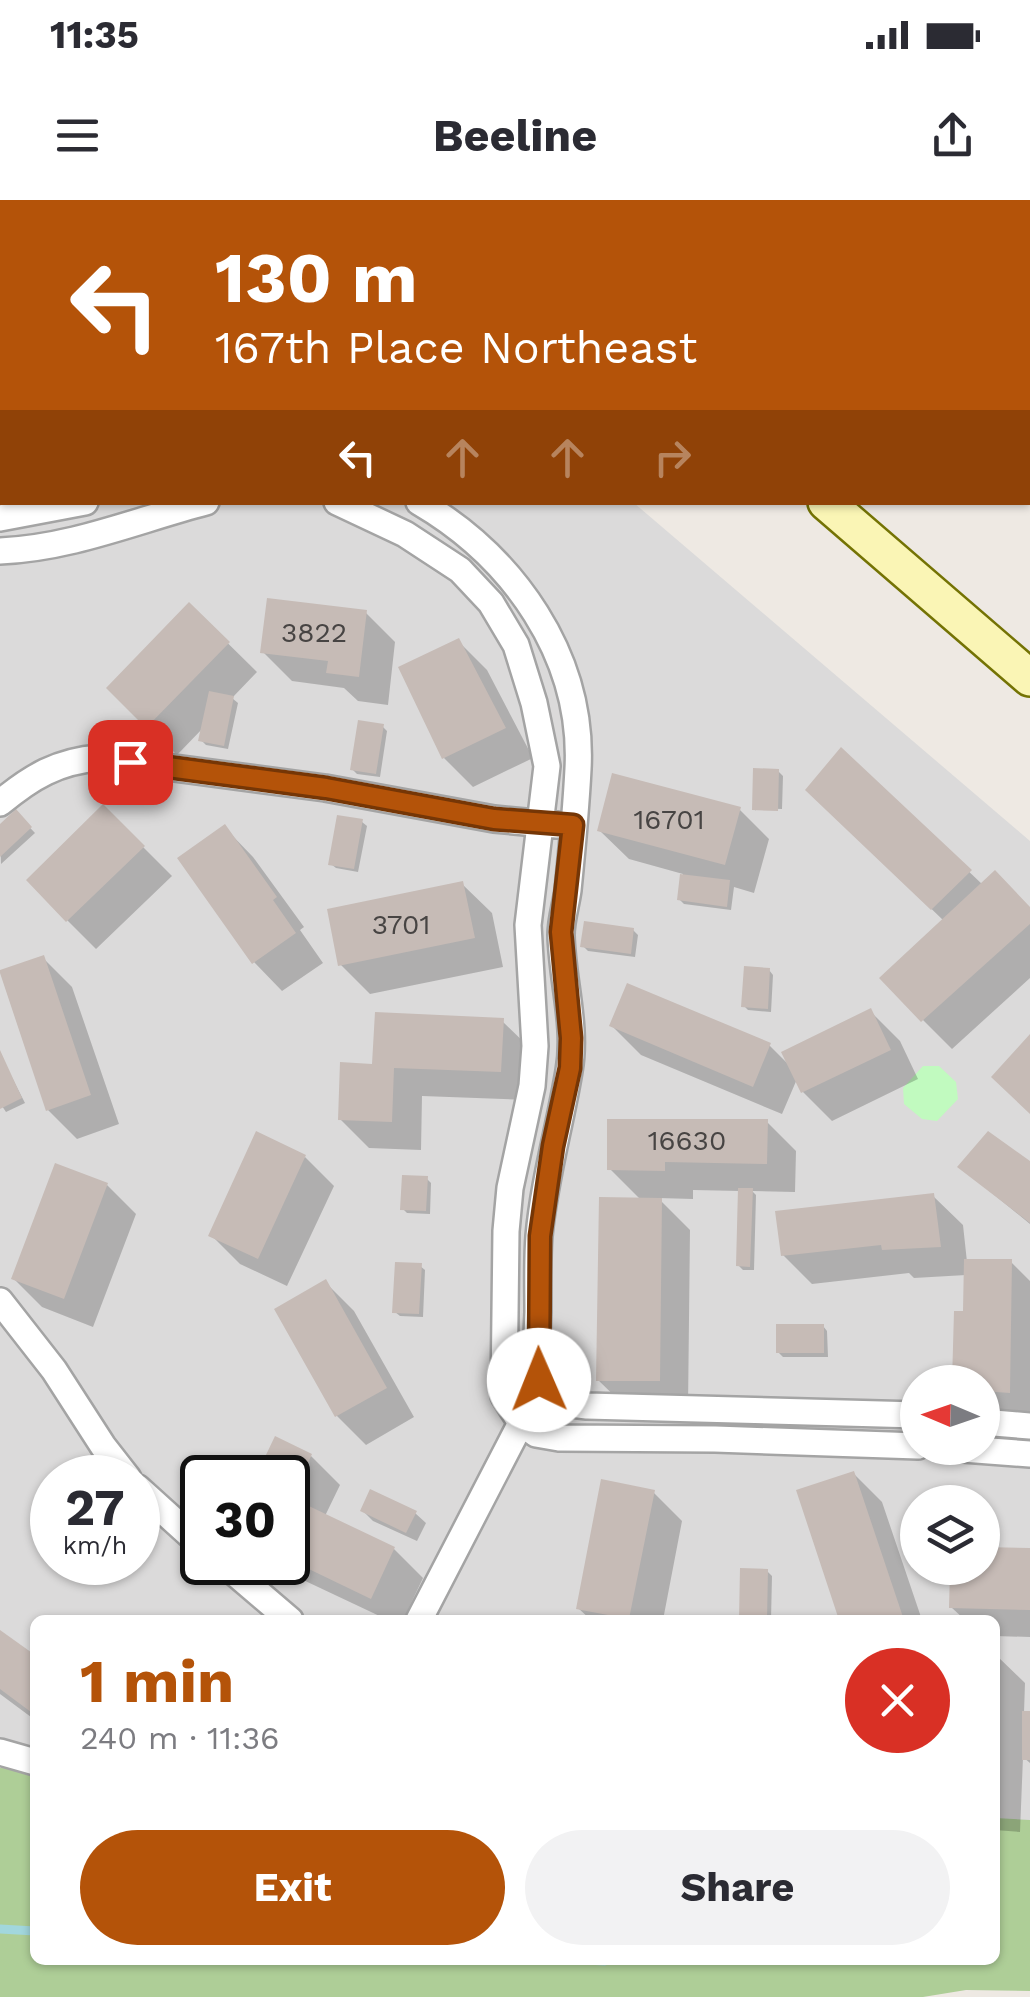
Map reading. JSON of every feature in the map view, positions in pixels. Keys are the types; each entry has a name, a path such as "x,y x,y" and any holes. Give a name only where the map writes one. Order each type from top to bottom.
{"main road":[{"path":"829,505 1030,678"}],"street":[{"path":"0,518 69,505"},
{"path":"0,550 36,549 78,540 196,505"},
{"path":"343,505 405,534 460,570 490,603 516,646 534,703 547,766 528,925 535,1046 532,1086 510,1188 506,1231 504,1396 521,1423 536,1434 559,1438 900,1445"},
{"path":"422,1615 541,1388 540,1236 553,1146 570,1068 561,932 568,894 578,766 574,718 559,660 537,611 508,572 468,534 424,505"},
{"path":"0,803 26,781 52,767 99,758 326,788 540,825 573,825"},
{"path":"533,888 568,894"},
{"path":"506,1231 540,1236"},
{"path":"0,1301 54,1370 110,1455"},
{"path":"541,1388 564,1404 586,1406 900,1414"},
{"path":"879,1412 880,1443"},
{"path":"1000,1424 1030,1426"},
{"path":"1000,1452 1030,1454"},
{"path":"160,1508 180,1526"},
{"path":"249,1585 284,1615"},
{"path":"0,1752 30,1761"}],"shaded area":[{"path":"0,505 636,505 1030,841 1030,1829 1000,1828 1000,1615 30,1615 30,1788 0,1786"}],"green space":[{"path":"923,1066 939,1066 956,1082 958,1099 937,1121 922,1119 904,1104 903,1088"},
{"path":"0,1768 30,1769 30,1965 1000,1965 1000,1818 1030,1820 1030,1991 966,1990 923,1997 0,1997"}],"building":[{"path":"267,598 367,610 359,677 326,673 328,661 260,653"},
{"path":"189,602 230,642 146,728 106,688"},
{"path":"459,638 506,728 442,759 398,667"},
{"path":"209,691 234,696 224,746 198,741"},
{"path":"358,720 384,724 376,774 350,770"},
{"path":"841,747 972,870 931,910 805,790"},
{"path":"753,768 779,769 778,811 752,810"},
{"path":"612,773 741,807 725,865 597,831"},
{"path":"103,804 145,846 66,922 26,880"},
{"path":"16,809 32,827 0,857 0,824"},
{"path":"337,815 363,819 354,869 328,865"},
{"path":"225,824 277,897 273,900 296,933 252,964 177,858"},
{"path":"995,870 1030,907 1030,924 921,1022 879,978"},
{"path":"680,874 730,880 727,907 677,900"},
{"path":"463,881 475,938 338,966 327,909"},
{"path":"584,921 634,928 631,954 580,947"},
{"path":"44,955 91,1095 46,1111 0,973"},
{"path":"744,966 770,968 768,1009 741,1007"},
{"path":"627,983 771,1043 753,1087 609,1026"},
{"path":"871,1008 891,1050 801,1093 781,1052"},
{"path":"375,1012 504,1018 501,1072 394,1068 392,1122 338,1120 340,1062 372,1064"},
{"path":"1030,1034 1030,1114 991,1077"},
{"path":"0,1050 22,1098 0,1109"},
{"path":"607,1119 768,1119 767,1164 665,1162 665,1171 607,1170"},
{"path":"256,1131 306,1155 258,1259 208,1236"},
{"path":"988,1131 1030,1161 1030,1223 957,1167"},
{"path":"55,1163 108,1183 64,1299 11,1279"},
{"path":"402,1175 428,1176 426,1211 400,1210"},
{"path":"738,1188 753,1188 750,1267 736,1266"},
{"path":"934,1193 941,1247 882,1250 881,1245 781,1256 775,1211"},
{"path":"599,1197 662,1198 660,1381 596,1381"},
{"path":"964,1259 1012,1259 1010,1393 1000,1392 1000,1365 952,1365 954,1311 963,1311"},
{"path":"395,1262 422,1263 419,1314 392,1313"},
{"path":"326,1279 387,1388 335,1417 274,1309"},
{"path":"776,1324 824,1324 824,1353 776,1353"},
{"path":"275,1436 312,1454 310,1458 310,1455 266,1455"},
{"path":"854,1471 902,1615 837,1615 796,1490"},
{"path":"601,1479 655,1490 630,1615 576,1609"},
{"path":"370,1489 417,1511 406,1533 360,1511"},
{"path":"310,1507 395,1547 371,1599 310,1570"},
{"path":"1000,1547 1030,1548 1030,1610 949,1608 950,1585 1000,1585"},
{"path":"740,1568 768,1569 767,1615 739,1615"},
{"path":"0,1630 30,1651 30,1711 0,1689"},
{"path":"1022,1711 1030,1711 1030,1760 1022,1760"}],"waterway":[{"path":"0,1929 30,1931"}],"route":[{"path":"130,762 326,788 494,819 573,825 561,932 570,1068 553,1146 540,1236 539,1380"}]}
